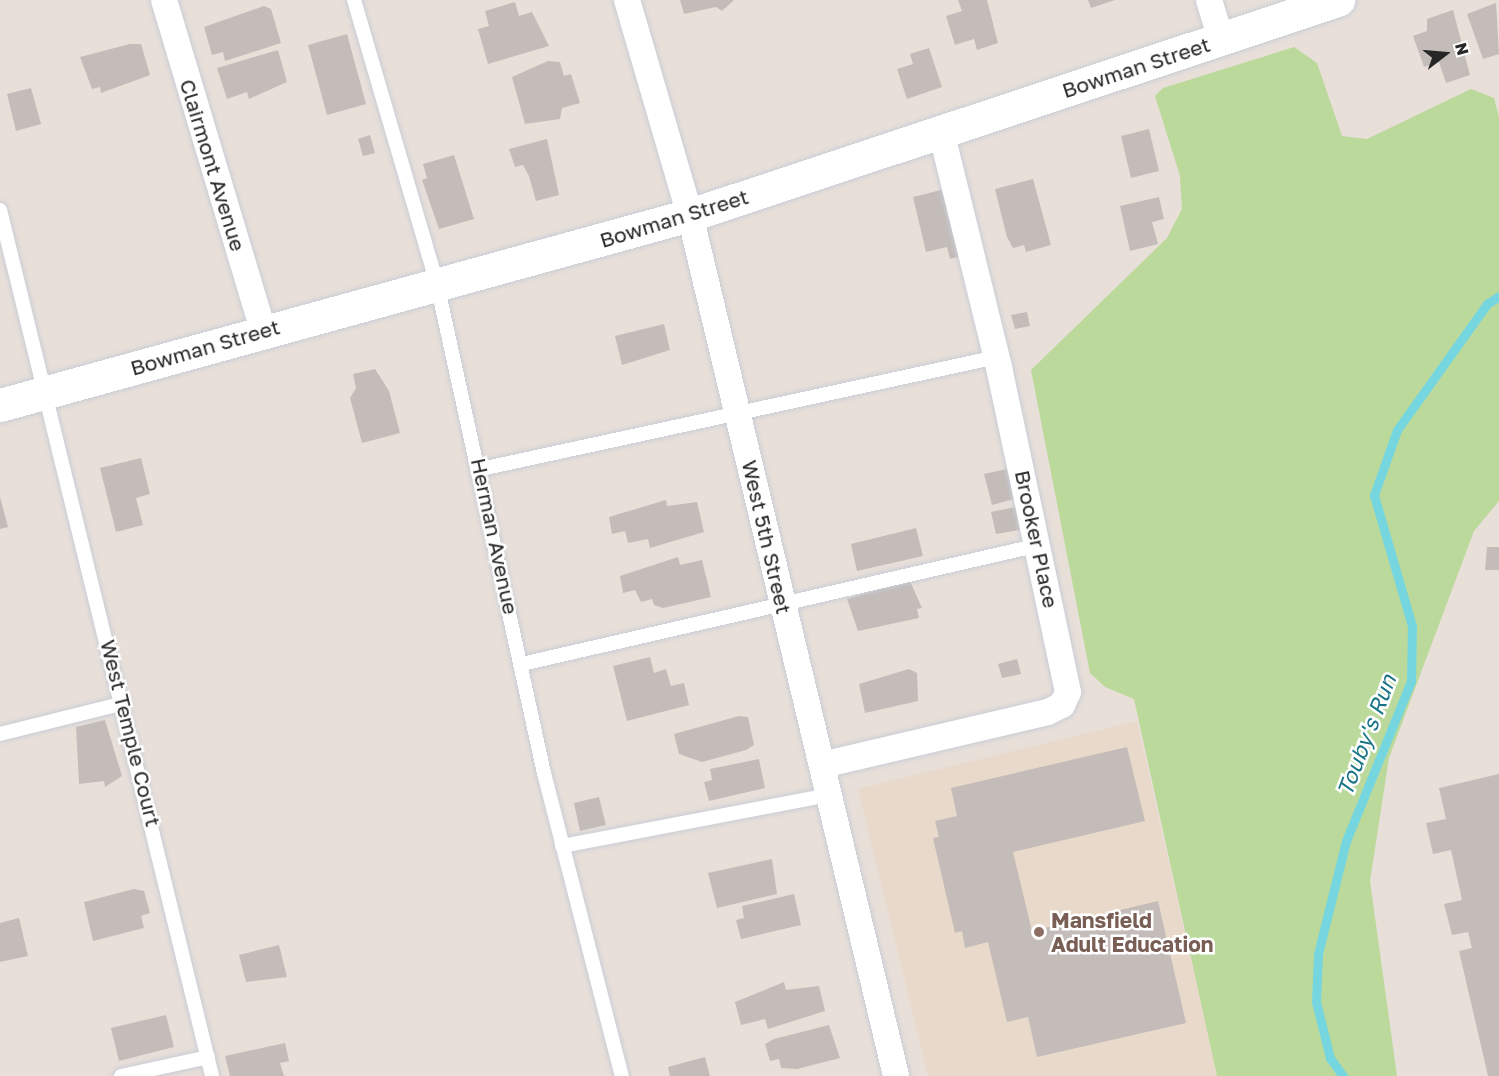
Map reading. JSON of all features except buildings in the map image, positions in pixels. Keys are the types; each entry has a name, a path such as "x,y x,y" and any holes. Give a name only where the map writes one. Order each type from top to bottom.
{"street":[{"name":"Clairmont Avenue","path":"164,0 263,331"},
{"name":"West 5th Street","path":"627,0 690,215 896,1076"},
{"path":"1209,0 1221,39"},
{"name":"Bowman Street","path":"0,405 690,215 1338,0"},
{"name":"Brooker Place","path":"822,765 1062,705 1067,675 997,357 941,131"}],"lane":[{"name":"Herman Avenue","path":"354,0 437,284 481,470 562,846 622,1076"},
{"name":"West Temple Court","path":"0,210 42,392 124,703 212,1076"},
{"path":"481,470 997,357"},
{"path":"522,664 783,601 1039,545"},
{"path":"0,734 124,703"},
{"path":"562,846 829,795"},
{"path":"121,1076 208,1057"}],"shaded area":[{"name":"Mansfield Adult Education","path":"1137,721 1217,1076 928,1076 858,789"}],"green space":[{"path":"1294,47 1317,63 1342,136 1367,139 1471,89 1494,98 1499,117 1499,501 1474,531 1389,758 1370,881 1397,1076 1217,1076 1134,699 1105,687 1090,673 1031,370 1167,238 1182,209 1180,176 1155,96 1163,88"}],"waterway":[{"name":"Touby's Run","path":"1343,1076 1330,1058 1316,1002 1318,954 1346,841 1411,681 1412,626 1374,495 1397,430 1487,304 1499,296"}],"place":[{"name":"Mansfield Adult Education","path":"1039,932"}]}
